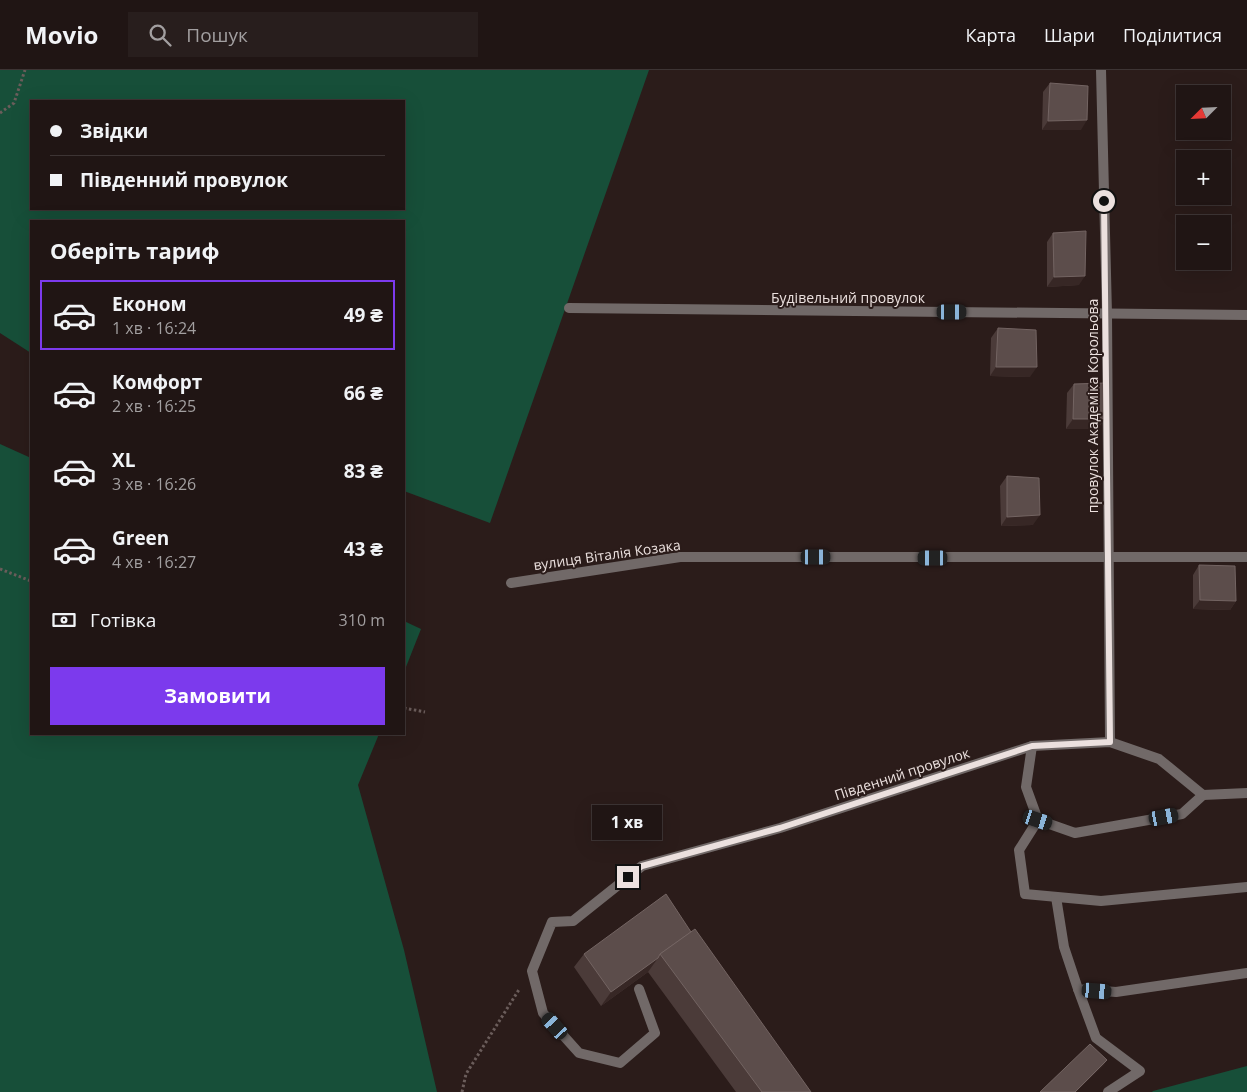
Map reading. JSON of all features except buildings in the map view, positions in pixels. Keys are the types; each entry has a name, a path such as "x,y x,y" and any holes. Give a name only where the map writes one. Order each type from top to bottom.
{"street":[{"name":"провулок Академіка Корольова","path":"1101,70 1107,314 1110,742"},
{"name":"Будівельний провулок","path":"569,308 1247,315"},
{"name":"вулиця Віталія Козака","path":"511,583 680,557 1247,557"},
{"name":"Південний провулок","path":"532,971 552,922 573,921 642,866 780,828 1032,746 1110,742 1159,759 1204,795"},
{"path":"1032,746 1026,787 1038,820"},
{"path":"1038,820 1075,833 1182,814 1204,795 1247,794"},
{"path":"1038,820 1018,850 1025,894 1101,901 1247,887"},
{"path":"1056,897 1064,947 1096,1038 1140,1071 1108,1092"},
{"path":"532,971 543,1013 579,1053 620,1063 655,1033 639,989"},
{"path":"1078,989 1116,992 1247,973"}],"path":[{"path":"0,113 14,103 25,70"},
{"path":"0,569 30,581"},
{"path":"405,708 425,712"},
{"path":"462,1092 466,1074 496,1024 532,971"}],"green space":[{"path":"0,70 649,70 490,523 405,491 405,220 30,220 30,352 0,333"},
{"path":"0,444 30,458 30,735 379,735 358,785 404,950 437,1092 0,1092"},
{"path":"405,621 421,629 405,669"},
{"path":"1247,1066 1247,1092 1152,1092 1153,1091"}],"route":[{"path":"628,877 642,866 780,828 1032,746 1110,742 1107,314 1104,201"}]}
